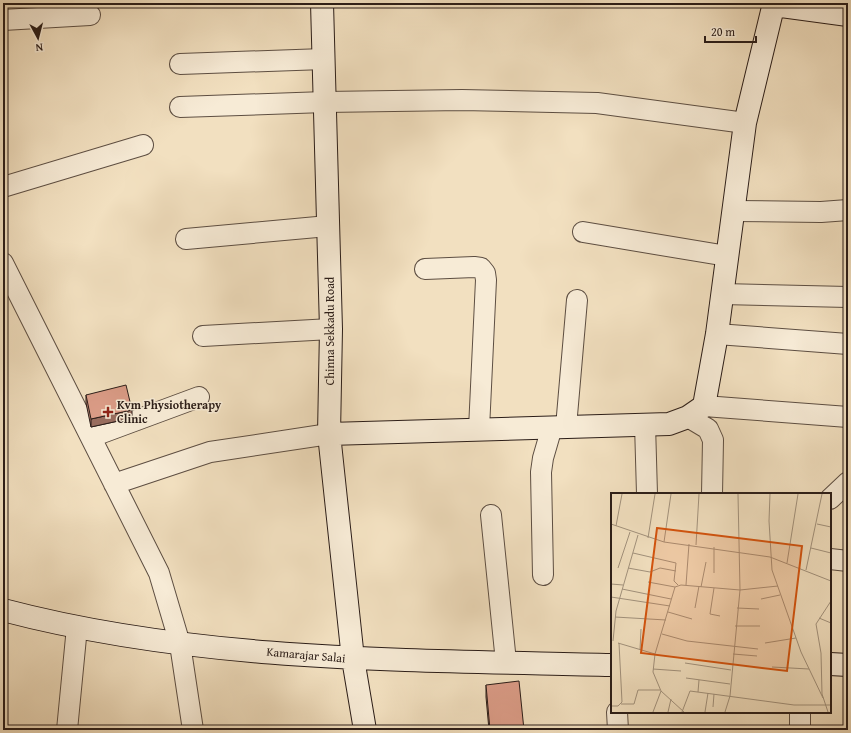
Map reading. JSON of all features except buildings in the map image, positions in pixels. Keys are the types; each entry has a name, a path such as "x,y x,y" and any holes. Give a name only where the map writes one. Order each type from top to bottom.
{"street":[{"name":"Chinna Sekkadu Road","path":"322,3 331,329 329,434 353,659 365,730"},
{"path":"696,412 717,334 745,124 774,4 848,15"},
{"path":"3,20 90,15"},
{"path":"180,64 324,59"},
{"path":"180,107 325,102 462,100 597,103 745,124"},
{"path":"3,187 143,145"},
{"path":"733,211 821,212 848,210"},
{"path":"186,239 328,226"},
{"path":"583,232 727,256"},
{"path":"3,263 159,574 180,644 193,730"},
{"path":"425,269 474,267 481,268 485,274 486,280 479,429"},
{"path":"722,294 848,297"},
{"path":"543,575 541,472 543,458 559,427 577,300"},
{"path":"203,336 331,329"},
{"path":"717,334 848,344"},
{"path":"91,437 199,397"},
{"path":"114,484 210,452 329,434 669,424 696,412 848,417"},
{"path":"696,412 708,429 713,440 712,493"},
{"path":"645,424 647,493"},
{"path":"831,498 848,482"},
{"path":"491,515 506,662"},
{"path":"831,559 848,561"},
{"name":"Kamarajar Salai","path":"3,610 77,627 180,644 353,659 611,665"},
{"path":"67,730 77,627"},
{"path":"831,664 848,666"},
{"path":"617,713 618,730"},
{"path":"800,713 800,730"}],"place":[{"name":"Kvm Physiotherapy Clinic","path":"108,412"}]}
